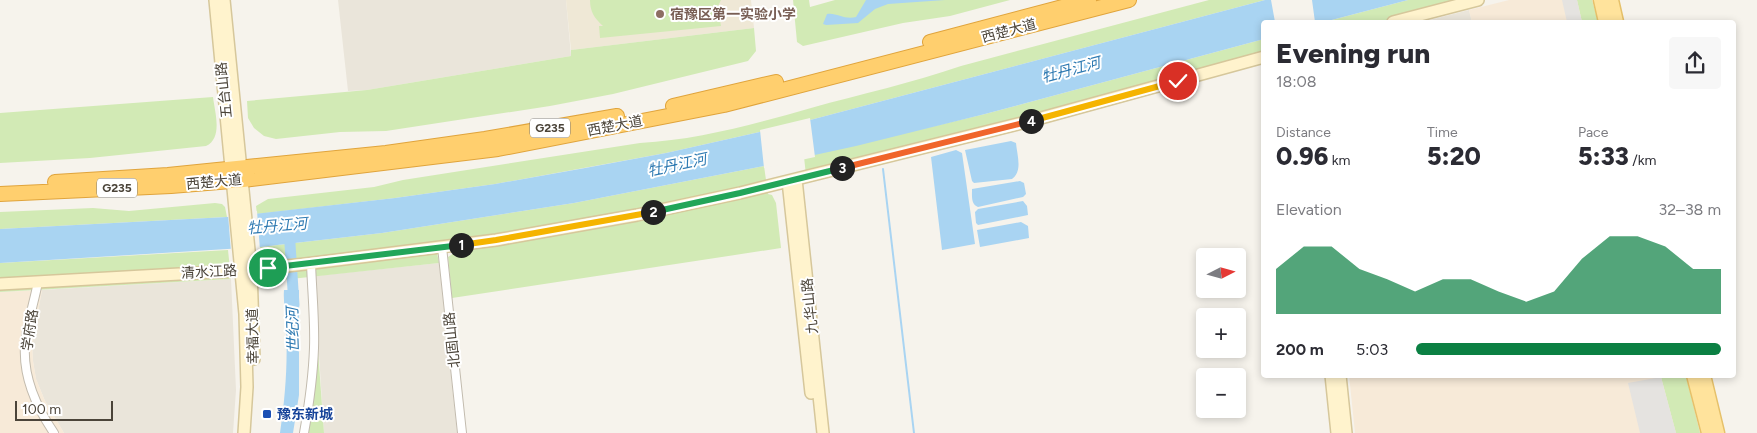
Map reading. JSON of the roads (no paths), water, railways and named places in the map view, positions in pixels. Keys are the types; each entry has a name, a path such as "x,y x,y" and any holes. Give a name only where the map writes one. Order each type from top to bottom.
{"highway":[{"name":"西楚大道","path":"0,194 171,186 237,174 485,139 659,108 788,79 1089,0"},
{"name":"西楚大道","path":"0,185 168,175 237,174 498,149 724,105 1130,0"}],"main road":[{"path":"1600,0 1605,20"},
{"path":"1612,0 1617,20"},
{"path":"1694,378 1708,433"},
{"path":"1705,378 1718,433"}],"street":[{"name":"五台山路","path":"215,0 237,174"},
{"name":"五台山路","path":"224,0 237,174"},
{"path":"1401,20 1478,0"},
{"name":"清水江路","path":"0,284 246,270 308,264 496,240 637,215 792,180 1030,121 1261,58"},
{"name":"幸福大道","path":"237,174 254,349 252,433"},
{"name":"九华山路","path":"792,180 815,433"},
{"name":"九华山路","path":"792,180 823,433"},
{"name":"北固山路","path":"442,247 462,433"},
{"path":"304,433 314,347 314,322 308,264"},
{"name":"幸福大道","path":"244,433 247,377 246,270"},
{"name":"学府路","path":"38,282 26,332 27,372 36,402 54,433"},
{"path":"1331,378 1338,433"},
{"path":"1340,378 1346,433"}],"water":[{"path":"866,0 945,0 888,4 875,9 858,23 823,24 827,14 848,18 856,17"},
{"name":"牡丹江河","path":"1265,0 1408,0 1332,20 1261,20 1261,40 985,114 856,146 764,166 574,203 382,233 260,247 0,263 0,229 227,217 395,198 495,184 585,168 666,153 795,124"},
{"path":"1011,141 1016,143 1018,158 1015,176 1012,179 974,183 965,150"},
{"path":"956,150 962,153 975,244 942,250 931,157"},
{"path":"1020,181 1024,183 1026,194 1023,197 978,207 973,202 972,189"},
{"path":"1023,201 1027,206 1028,215 978,225 976,223 975,212 978,209"},
{"path":"1021,222 1028,226 1029,238 980,247 977,230"},
{"path":"284,290 299,290 299,395 293,433 280,433 285,394 287,341"}],"waterway":[{"path":"883,169 914,433"},
{"name":"世纪河","path":"289,229 294,305"}],"place":[{"name":"宿豫区第一实验小学","path":"660,14"},
{"name":"豫东新城","path":"267,414"}]}
